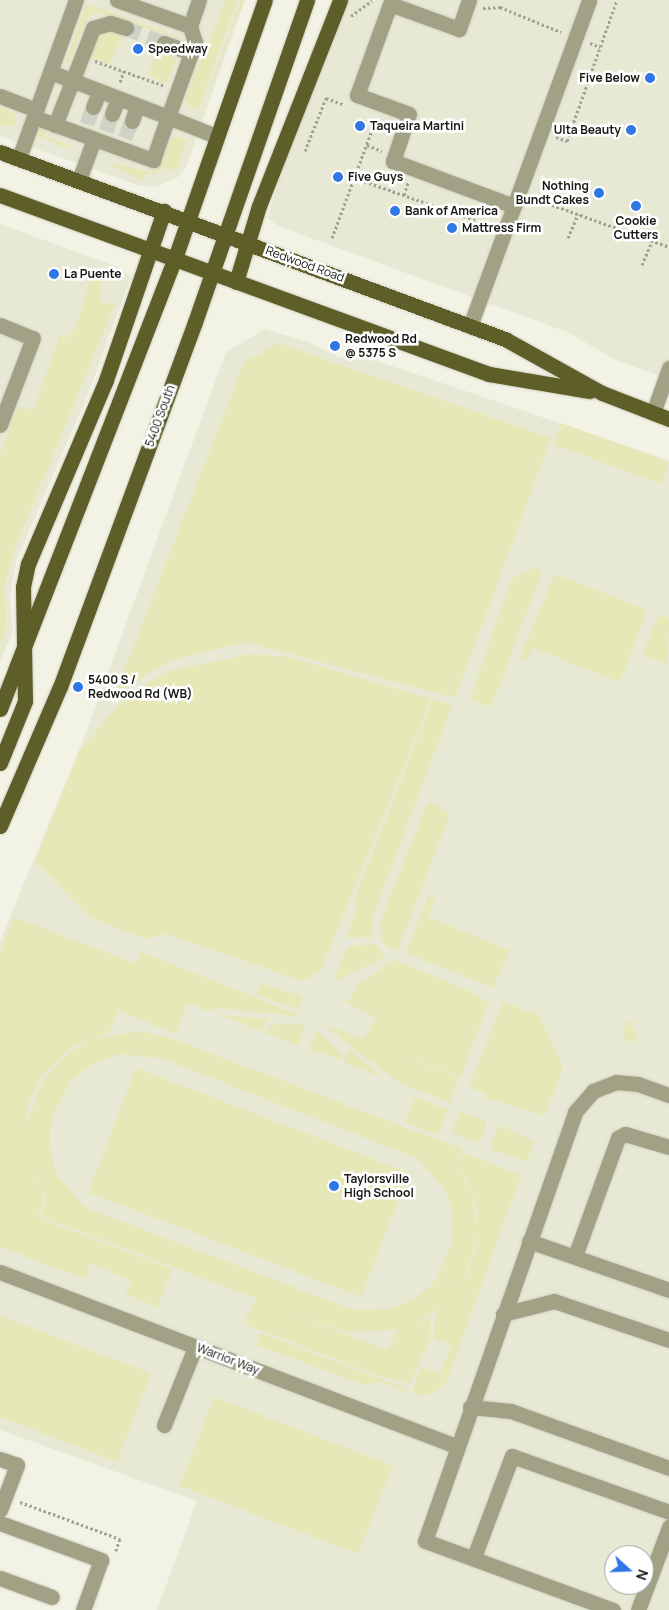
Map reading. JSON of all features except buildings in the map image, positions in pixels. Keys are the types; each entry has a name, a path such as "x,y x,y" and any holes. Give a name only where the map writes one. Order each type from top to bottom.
{"main road":[{"path":"0,709 6,678 25,646 174,261 265,0"},
{"name":"5400 South","path":"0,826 60,687 211,274 307,0"},
{"path":"236,282 248,242 340,0"},
{"name":"Redwood Road","path":"0,152 189,220 505,339 602,393 669,419"},
{"name":"Redwood Road","path":"0,195 174,261 489,374 602,393"},
{"path":"0,763 25,701 23,587 28,564 106,380 164,211"}],"street":[{"path":"18,158 76,0"},
{"path":"117,0 190,26"},
{"path":"0,96 55,125 124,143 153,160 195,42 190,26 199,0"},
{"path":"470,326 589,0"},
{"path":"472,4 459,29 381,2 357,95 410,114 392,160 514,206"},
{"path":"55,125 93,28 110,23 126,28"},
{"path":"164,42 191,53"},
{"path":"50,72 216,136"},
{"path":"93,107 99,92"},
{"path":"112,114 118,99"},
{"path":"132,121 137,106"},
{"path":"78,180 94,134"},
{"path":"0,325 33,338 0,425"},
{"path":"653,413 669,368"},
{"path":"613,1610 474,1557 426,1541 456,1446 575,1112 593,1091 616,1082 638,1084 669,1095"},
{"path":"575,1256 618,1138 625,1134 669,1147"},
{"path":"529,1240 669,1290"},
{"name":"Warrior Way","path":"0,1272 456,1446"},
{"path":"503,1314 554,1301 669,1340"},
{"path":"164,1425 195,1347"},
{"path":"470,1406 512,1411 669,1468"},
{"path":"474,1557 512,1456 669,1512"},
{"path":"0,1459 17,1465 0,1510"},
{"path":"0,1524 100,1560 82,1610"},
{"path":"638,1610 669,1527"},
{"path":"0,1578 52,1598"}],"path":[{"path":"550,143 553,136 568,141 617,0"},
{"path":"348,15 352,17 381,2"},
{"path":"472,4 500,7 567,34"},
{"path":"590,43 600,47"},
{"path":"88,58 167,87"},
{"path":"305,151 326,98 351,108"},
{"path":"332,238 377,117 368,114"},
{"path":"355,178 494,228 491,236"},
{"path":"534,188 531,198 669,247"},
{"path":"568,238 578,214"},
{"path":"642,265 652,241"}],"shaded area":[{"path":"0,0 245,0 186,168 178,177 156,187 140,186 0,136"},
{"path":"347,0 669,0 669,379 618,361 567,332 278,226 268,218 288,147"},
{"path":"0,224 118,267 131,277 88,394 16,561 10,597 13,631 0,663"},
{"name":"Taylorsville High School","path":"265,329 309,342 338,357 377,361 669,460 669,1610 157,1610 197,1501 0,1430 0,941 82,743 226,352"}],"green space":[{"path":"226,0 237,0 198,110 188,106 185,98"},
{"path":"241,0 244,0 202,110"},
{"path":"87,4 188,41 98,12 88,17 68,64 66,59"},
{"path":"103,29 124,33 109,64 87,56"},
{"path":"162,47 170,51 175,62 166,84 148,74 157,50"},
{"path":"0,107 16,115 14,126 0,125"},
{"path":"40,128 46,129 45,136 68,145 70,150 37,135"},
{"path":"178,137 187,140 176,171 164,167 155,174 145,174 142,181 104,162 151,172 161,165 171,139"},
{"path":"93,271 102,277 99,302 115,304 14,550 4,587 7,627 0,643 0,454 18,406 33,411 59,336 68,338 76,327"},
{"path":"278,343 551,438 455,698 246,642 170,660 114,696 244,363"},
{"path":"561,423 669,462 661,484 553,445"},
{"path":"537,567 542,572 491,707 470,700 511,579"},
{"path":"555,574 647,610 620,682 532,648 526,661 519,659"},
{"path":"659,615 669,618 668,664 642,655"},
{"path":"251,654 288,657 431,699 320,972 302,981 166,934 145,939 89,917 35,861 79,752 126,696 168,671"},
{"path":"433,700 452,705 373,916 372,937 346,938 358,907 354,899"},
{"path":"432,802 450,813 398,950 393,950 382,941 380,922 427,805"},
{"path":"428,895 435,898 428,917 509,950 493,988 406,953"},
{"path":"14,917 136,964 141,952 304,1017 213,1008 210,1012 188,1003 176,1034 118,1011 109,1033 90,1040 139,1031 171,1038 462,1149 457,1166 463,1153 521,1175 447,1381 433,1394 414,1395 413,1388 421,1367 440,1374 451,1345 434,1339 435,1315 441,1307 413,1325 430,1317 431,1338 409,1384 368,1372 250,1326 244,1320 257,1299 40,1216 46,1200 28,1159 44,1200 37,1217 172,1269 158,1307 125,1294 131,1281 91,1263 85,1279 0,1247 0,952","holes":["90,1040 63,1057 42,1083 26,1126 29,1101 42,1076 71,1047","120,1054 163,1059 417,1158 445,1189 453,1215 452,1243 436,1280 416,1298 392,1309 353,1310 84,1207 57,1175 49,1148 51,1120 70,1082 92,1064","458,1168 468,1181 477,1209 475,1254 460,1285 472,1257 476,1225 471,1194","291,1312 347,1332 399,1330 387,1350"]},
{"path":"375,944 386,957 333,982 348,946"},
{"path":"395,960 476,994 488,1003 461,1077 385,1048 459,1078 450,1103 398,1082 322,1024 364,1039 376,1018 347,1003 357,985"},
{"path":"260,984 302,996 297,1009 256,994"},
{"path":"503,1002 539,1015 563,1067 545,1115 484,1098 485,1094 469,1086"},
{"path":"220,1015 267,1019 262,1032"},
{"path":"627,1020 630,1021 638,1043 622,1038"},
{"path":"286,1023 306,1025 298,1045 266,1033 271,1026"},
{"path":"317,1030 342,1055 340,1060 308,1049"},
{"path":"349,1050 385,1078 343,1063"},
{"path":"136,1068 409,1173 361,1297 88,1192"},
{"path":"415,1097 447,1110 437,1135 405,1122"},
{"path":"460,1111 487,1121 481,1138 474,1142 451,1132"},
{"path":"499,1125 534,1141 527,1162 490,1149"},
{"path":"0,1316 151,1373 117,1462 0,1417"},
{"path":"261,1333 407,1389 407,1392 379,1381 365,1385 256,1345"},
{"path":"214,1397 392,1465 358,1554 180,1486"}],"tunnel":[{"path":"126,28 164,43"},
{"path":"87,124 93,107"},
{"path":"106,131 112,114"},
{"path":"125,138 132,121"}],"place":[{"name":"Speedway","path":"138,49"},
{"name":"Five Below","path":"650,78"},
{"name":"Taqueira Martini","path":"360,126"},
{"name":"Ulta Beauty","path":"631,130"},
{"name":"Five Guys","path":"338,177"},
{"name":"Nothing Bundt Cakes","path":"599,193"},
{"name":"Cookie Cutters","path":"636,206"},
{"name":"Bank of America","path":"395,211"},
{"name":"Mattress Firm","path":"452,228"},
{"name":"La Puente","path":"54,274"},
{"name":"Redwood Rd @ 5375 S","path":"335,346"},
{"name":"5400 S / Redwood Rd (WB)","path":"78,687"},
{"name":"Taylorsville High School","path":"334,1186"}]}
